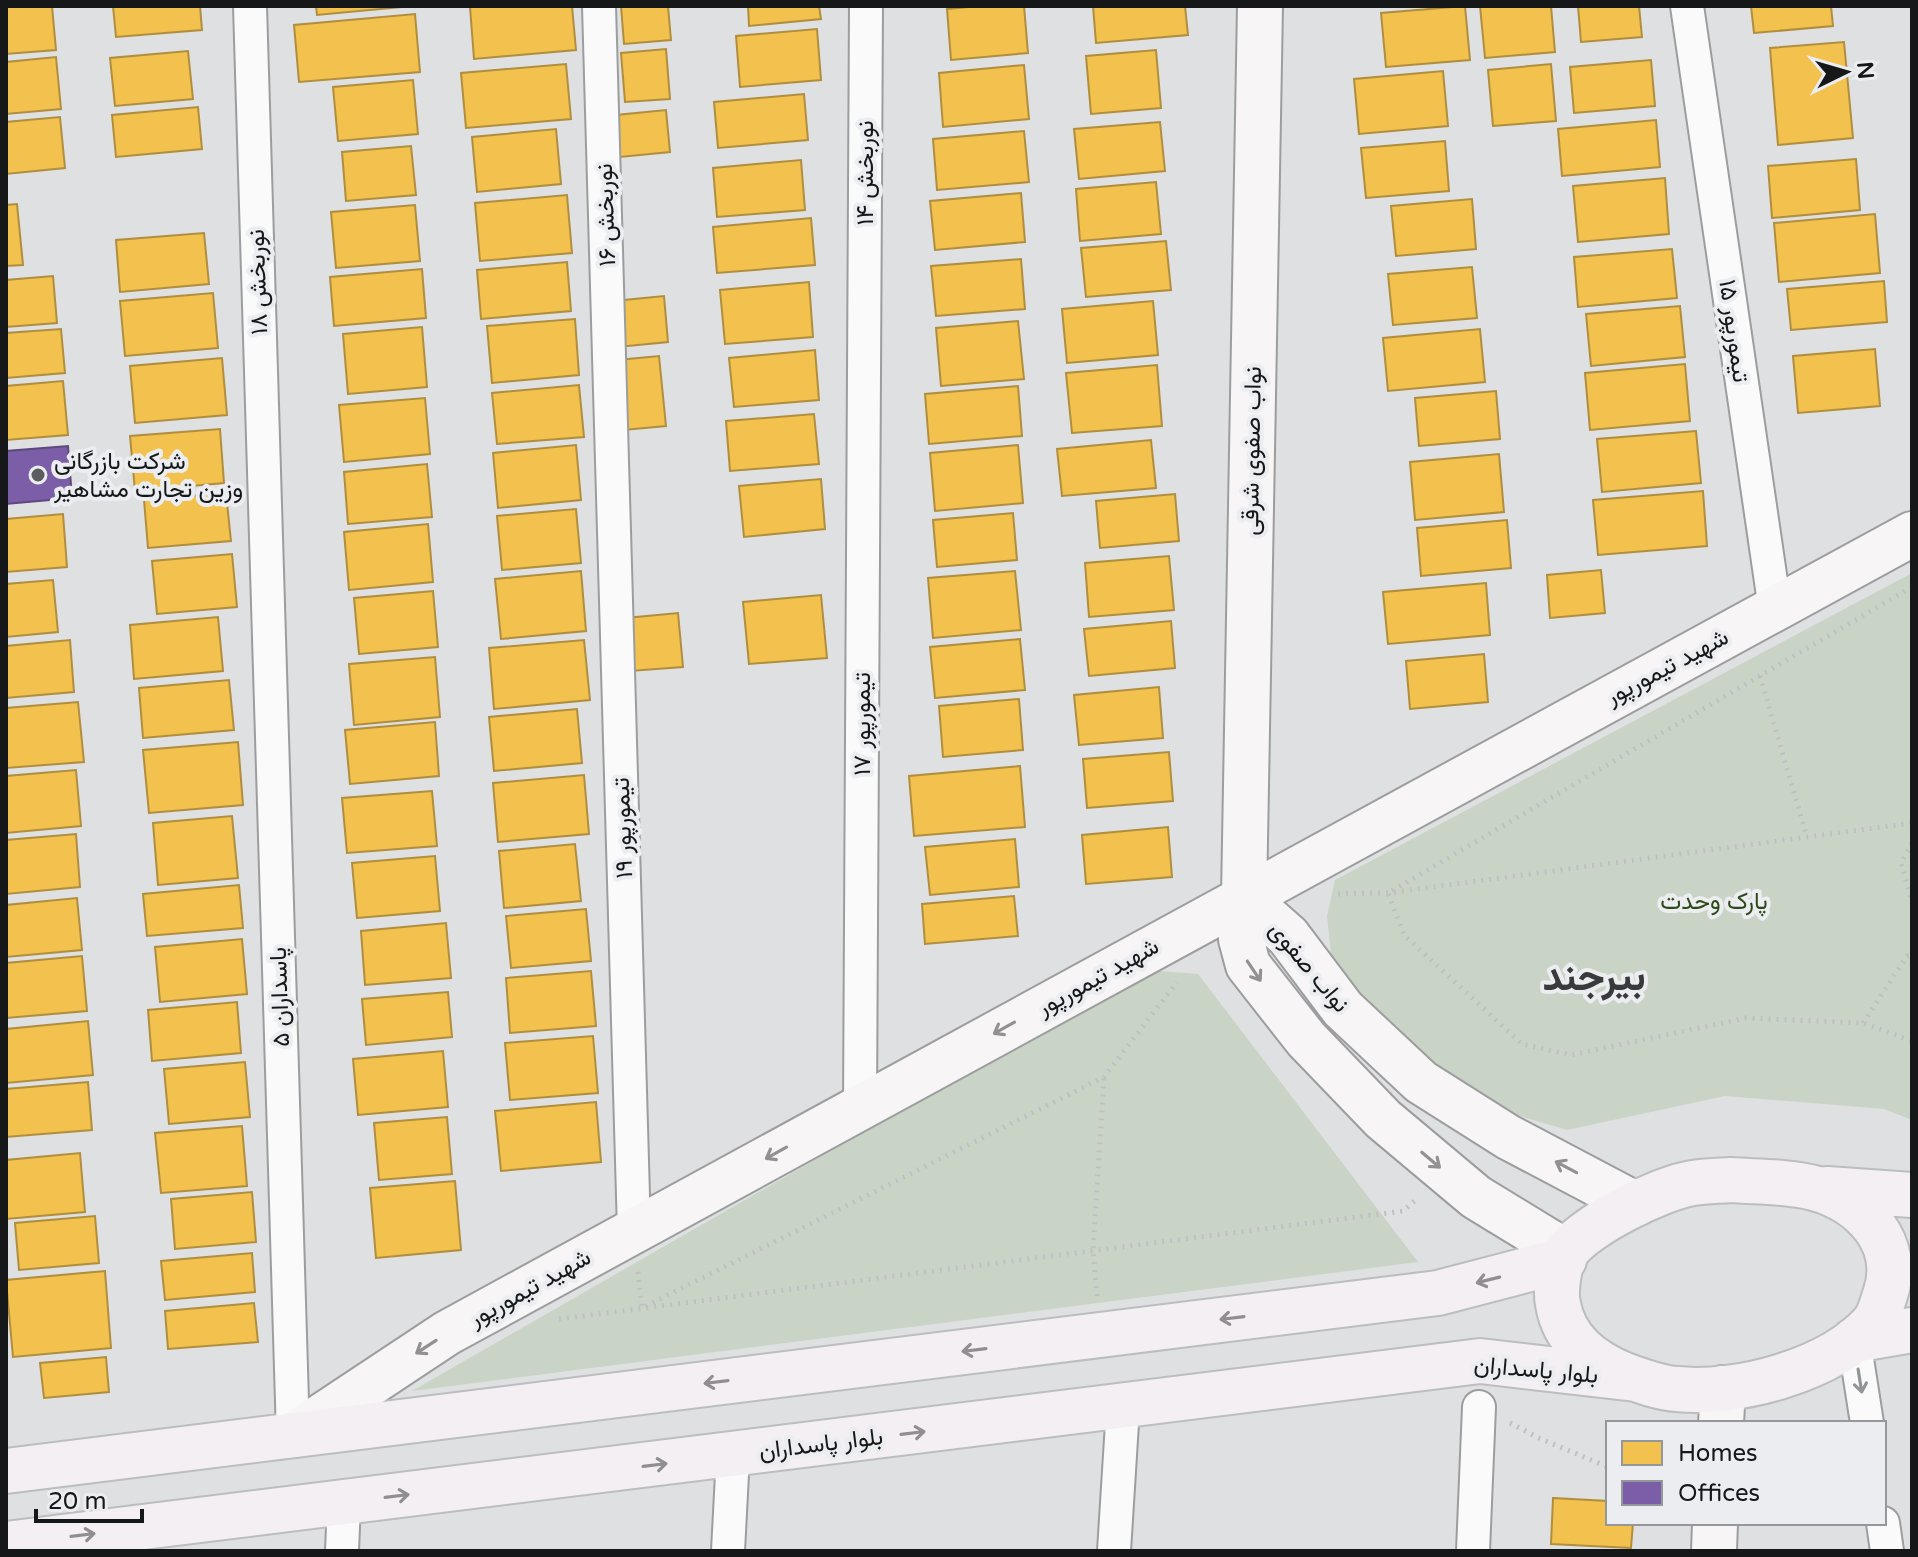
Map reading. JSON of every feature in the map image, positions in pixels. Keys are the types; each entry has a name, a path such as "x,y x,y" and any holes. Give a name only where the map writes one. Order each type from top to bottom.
{"main road":[{"path":"6,1471 1438,1293 1565,1256 1598,1226 1635,1204 1658,1193 1693,1183 1730,1180 1912,1195"},
{"path":"1565,1256 1555,1291 1561,1323 1581,1348 1603,1367 1722,1405 1828,1356 1854,1340 1876,1320 1890,1280 1889,1255 1874,1222 1816,1188"},
{"path":"1854,1340 1912,1330"},
{"name":"بلوار پاسداران","path":"6,1544 1480,1361 1636,1379"}],"street":[{"name":"نوربخش ۱۸","path":"250,6 266,558"},
{"name":"نوربخش ۱۶","path":"599,6 613,424"},
{"name":"نوربخش ۱۴","path":"864,340 866,6"},
{"name":"نواب صفوی شرقی","path":"1244,897 1260,6"},
{"name":"تیمورپور ۱۵","path":"1687,6 1775,609"},
{"name":"تیمورپور ۱۷","path":"860,1107 864,340"},
{"name":"تیمورپور ۱۹","path":"613,424 634,1231"},
{"name":"شهید تیمورپور","path":"293,1435 447,1333 1912,534"},
{"name":"پاسداران ۵","path":"266,558 293,1435"},
{"name":"نواب صفوی","path":"1244,897 1241,939 1248,965 1306,1039 1383,1119 1446,1172 1476,1197 1565,1256"},
{"name":"نواب صفوی","path":"1244,897 1288,936 1343,1009 1421,1082 1508,1137 1635,1204"},
{"path":"1854,1340 1867,1421"},
{"path":"1114,1551 1123,1407"},
{"path":"1473,1551 1479,1407"},
{"path":"728,1551 733,1455"},
{"path":"342,1551 344,1503"},
{"path":"1714,1551 1715,1525"},
{"path":"1883,1525 1887,1551"}],"path":[{"path":"1388,893 1912,587"},
{"path":"1760,676 1807,837"},
{"path":"1330,894 1388,893 1912,823"},
{"path":"1912,843 1901,863 1912,902"},
{"path":"1388,893 1404,935 1522,1044 1571,1055 1746,1018 1863,1023 1912,1041"},
{"path":"1863,1023 1907,956 1912,955"},
{"path":"642,1308 1104,1077 1186,971"},
{"path":"1101,1335 1093,1251 1104,1077"},
{"path":"552,1320 1403,1211 1446,1172"},
{"path":"1479,1407 1541,1439 1606,1466"}],"green space":[{"name":"پارک وحدت","path":"1912,573 1912,1120 1884,1109 1725,1096 1567,1130 1493,1108 1424,1070 1347,987 1331,954 1327,916 1335,880"},
{"path":"1146,970 1198,974 1418,1262 412,1391"}],"building: Homes":[{"path":"6,6 52,6 56,50 6,54"},
{"path":"113,6 200,6 202,30 116,37"},
{"path":"316,6 413,6 317,15"},
{"path":"572,6 576,50 474,59 470,7"},
{"path":"621,6 668,6 671,40 624,44"},
{"path":"748,6 819,6 821,19 749,26"},
{"path":"1024,6 1028,53 951,60 947,9"},
{"path":"1093,6 1185,6 1188,35 1096,43"},
{"path":"1465,6 1470,60 1386,67 1381,13"},
{"path":"1480,6 1551,6 1555,52 1485,58"},
{"path":"1578,6 1639,6 1642,37 1581,42"},
{"path":"1751,6 1831,6 1833,26 1754,33"},
{"path":"415,14 420,72 299,82 294,25"},
{"path":"817,29 821,80 740,87 736,36"},
{"path":"1844,42 1853,138 1778,145 1770,48"},
{"path":"666,49 670,99 625,102 621,53"},
{"path":"1156,50 1161,108 1091,114 1086,56"},
{"path":"188,51 193,99 115,106 110,58"},
{"path":"56,57 61,109 6,114 6,62"},
{"path":"1651,60 1655,106 1574,113 1570,67"},
{"path":"566,64 571,119 466,128 461,73"},
{"path":"1551,64 1556,121 1493,126 1488,70"},
{"path":"1024,65 1029,119 943,127 939,73"},
{"path":"1443,71 1448,126 1359,134 1354,79"},
{"path":"413,80 418,134 338,141 333,87"},
{"path":"804,94 808,140 718,148 714,102"},
{"path":"198,107 202,149 116,157 112,115"},
{"path":"666,110 670,152 620,157 616,115"},
{"path":"60,117 65,168 6,174 6,122"},
{"path":"1656,120 1660,167 1562,176 1558,129"},
{"path":"1160,122 1165,171 1079,179 1074,129"},
{"path":"556,129 561,184 477,192 472,137"},
{"path":"1024,131 1029,182 937,190 933,139"},
{"path":"1445,141 1449,191 1366,198 1361,148"},
{"path":"411,146 416,195 346,201 342,152"},
{"path":"1856,159 1860,210 1772,218 1768,166"},
{"path":"801,160 805,210 717,217 713,168"},
{"path":"1665,178 1669,234 1578,242 1573,186"},
{"path":"1156,182 1161,234 1080,241 1076,189"},
{"path":"1021,193 1025,242 935,250 930,201"},
{"path":"567,195 572,253 480,261 475,203"},
{"path":"1472,199 1476,249 1396,256 1391,206"},
{"path":"17,204 23,265 6,266 6,205"},
{"path":"415,205 420,261 336,268 331,212"},
{"path":"1875,214 1880,273 1779,282 1774,223"},
{"path":"811,218 815,265 717,273 713,227"},
{"path":"204,233 209,284 120,292 116,240"},
{"path":"1166,241 1171,290 1086,297 1081,248"},
{"path":"1672,249 1677,298 1578,307 1574,257"},
{"path":"1021,259 1025,309 936,316 931,266"},
{"path":"567,262 571,311 481,319 477,270"},
{"path":"1472,267 1477,318 1393,325 1388,274"},
{"path":"422,269 426,318 334,326 330,277"},
{"path":"53,276 57,323 6,327 6,280"},
{"path":"1884,281 1887,322 1791,330 1787,289"},
{"path":"809,282 813,337 725,344 720,290"},
{"path":"213,293 218,348 125,356 120,301"},
{"path":"664,296 668,342 618,347 614,301"},
{"path":"1153,301 1158,355 1067,363 1062,309"},
{"path":"1680,306 1685,357 1591,366 1586,314"},
{"path":"575,319 579,375 492,383 487,326"},
{"path":"1018,321 1024,379 941,386 936,328"},
{"path":"422,327 427,387 348,394 343,334"},
{"path":"61,329 65,373 6,378 6,333"},
{"path":"1480,329 1485,382 1388,391 1383,338"},
{"path":"1875,349 1880,406 1798,413 1793,356"},
{"path":"815,350 819,400 734,407 729,358"},
{"path":"659,356 666,426 624,430 618,360"},
{"path":"222,358 227,415 135,423 130,366"},
{"path":"1685,364 1690,421 1590,430 1585,373"},
{"path":"1157,365 1162,426 1072,433 1066,373"},
{"path":"63,381 68,435 6,440 6,386"},
{"path":"579,385 584,437 497,444 492,393"},
{"path":"1018,386 1022,436 929,444 925,394"},
{"path":"1496,391 1500,439 1419,446 1415,398"},
{"path":"425,398 430,454 344,462 339,405"},
{"path":"814,414 819,464 730,471 726,421"},
{"path":"220,429 224,483 135,491 130,436"},
{"path":"1696,431 1701,483 1602,492 1597,439"},
{"path":"1151,440 1156,488 1062,496 1057,449"},
{"path":"576,445 581,500 498,508 493,453"},
{"path":"1018,445 1023,503 935,511 930,453"},
{"path":"1499,454 1504,512 1415,520 1410,462"},
{"path":"427,464 432,517 348,524 344,472"},
{"path":"821,479 825,529 744,537 739,486"},
{"path":"1703,491 1707,546 1598,555 1593,500"},
{"path":"226,493 231,541 148,548 144,500"},
{"path":"1175,494 1179,541 1100,548 1096,501"},
{"path":"576,509 581,563 502,570 497,516"},
{"path":"1013,513 1017,560 937,567 933,520"},
{"path":"63,514 67,567 6,572 6,519"},
{"path":"1507,520 1511,568 1421,576 1417,528"},
{"path":"428,524 433,582 349,590 344,532"},
{"path":"232,554 237,607 157,614 152,561"},
{"path":"1169,556 1174,610 1089,617 1085,563"},
{"path":"1601,570 1605,613 1550,618 1547,575"},
{"path":"581,571 586,631 501,639 495,579"},
{"path":"1015,571 1021,630 933,638 928,578"},
{"path":"53,580 58,632 6,637 6,584"},
{"path":"1486,583 1490,635 1388,644 1383,592"},
{"path":"433,591 438,647 359,654 354,598"},
{"path":"821,595 827,658 749,664 743,602"},
{"path":"678,613 683,667 630,671 626,618"},
{"path":"218,617 223,671 134,679 130,625"},
{"path":"1171,621 1175,668 1089,676 1084,629"},
{"path":"1020,639 1025,690 935,698 930,647"},
{"path":"70,640 74,692 6,698 6,646"},
{"path":"584,640 590,700 494,709 489,648"},
{"path":"1484,654 1488,702 1410,709 1406,661"},
{"path":"435,657 440,717 354,725 349,664"},
{"path":"229,680 234,730 143,738 139,688"},
{"path":"1159,687 1163,738 1079,745 1074,695"},
{"path":"1019,699 1023,750 943,757 939,706"},
{"path":"78,702 84,762 6,768 6,708"},
{"path":"577,709 582,763 494,771 489,717"},
{"path":"435,722 439,776 350,784 345,730"},
{"path":"238,742 243,805 149,813 143,750"},
{"path":"1169,752 1173,801 1087,808 1083,759"},
{"path":"1020,766 1025,827 914,836 909,776"},
{"path":"76,770 81,826 6,833 6,776"},
{"path":"584,775 589,834 498,842 493,783"},
{"path":"432,791 437,846 347,853 342,798"},
{"path":"232,816 238,878 158,885 153,823"},
{"path":"1168,827 1172,877 1086,884 1082,835"},
{"path":"76,834 80,887 6,894 6,840"},
{"path":"1015,839 1019,887 930,895 925,847"},
{"path":"575,844 581,901 504,908 499,851"},
{"path":"435,856 440,911 357,918 352,863"},
{"path":"239,885 243,928 147,936 143,894"},
{"path":"1014,896 1018,936 925,944 922,904"},
{"path":"77,898 82,950 6,957 6,905"},
{"path":"586,909 591,961 511,968 506,916"},
{"path":"446,923 451,978 365,985 361,931"},
{"path":"242,939 247,994 160,1002 155,947"},
{"path":"82,956 87,1011 6,1018 6,963"},
{"path":"591,971 596,1026 510,1033 506,978"},
{"path":"448,992 452,1037 366,1045 362,999"},
{"path":"237,1002 241,1053 152,1061 148,1010"},
{"path":"88,1021 93,1075 6,1083 6,1029"},
{"path":"593,1036 598,1093 510,1100 505,1043"},
{"path":"443,1051 448,1107 358,1115 353,1059"},
{"path":"245,1062 250,1117 169,1124 164,1069"},
{"path":"88,1082 92,1130 6,1137 6,1089"},
{"path":"596,1102 601,1162 501,1171 495,1111"},
{"path":"447,1117 452,1174 379,1180 374,1123"},
{"path":"242,1126 247,1186 161,1193 155,1133"},
{"path":"80,1153 85,1212 6,1219 6,1160"},
{"path":"455,1181 461,1250 376,1258 370,1188"},
{"path":"252,1192 256,1242 175,1249 171,1199"},
{"path":"95,1216 99,1263 19,1270 15,1223"},
{"path":"252,1253 255,1292 165,1300 161,1261"},
{"path":"105,1271 111,1348 13,1357 6,1280"},
{"path":"254,1303 258,1342 168,1349 165,1311"},
{"path":"106,1357 109,1392 44,1398 40,1363"},
{"path":"1553,1498 1606,1501 1606,1525 1633,1525 1631,1548 1551,1544"}],"building: Offices":[{"name":"شرکت بازرگانی وزین تجارت مشاهیر","path":"68,446 72,498 6,504 6,451"}],"place":[{"name":"شرکت بازرگانی وزین تجارت مشاهیر","path":"38,475"}],"district":[{"name":"بیرجند","path":"1594,977"}]}
